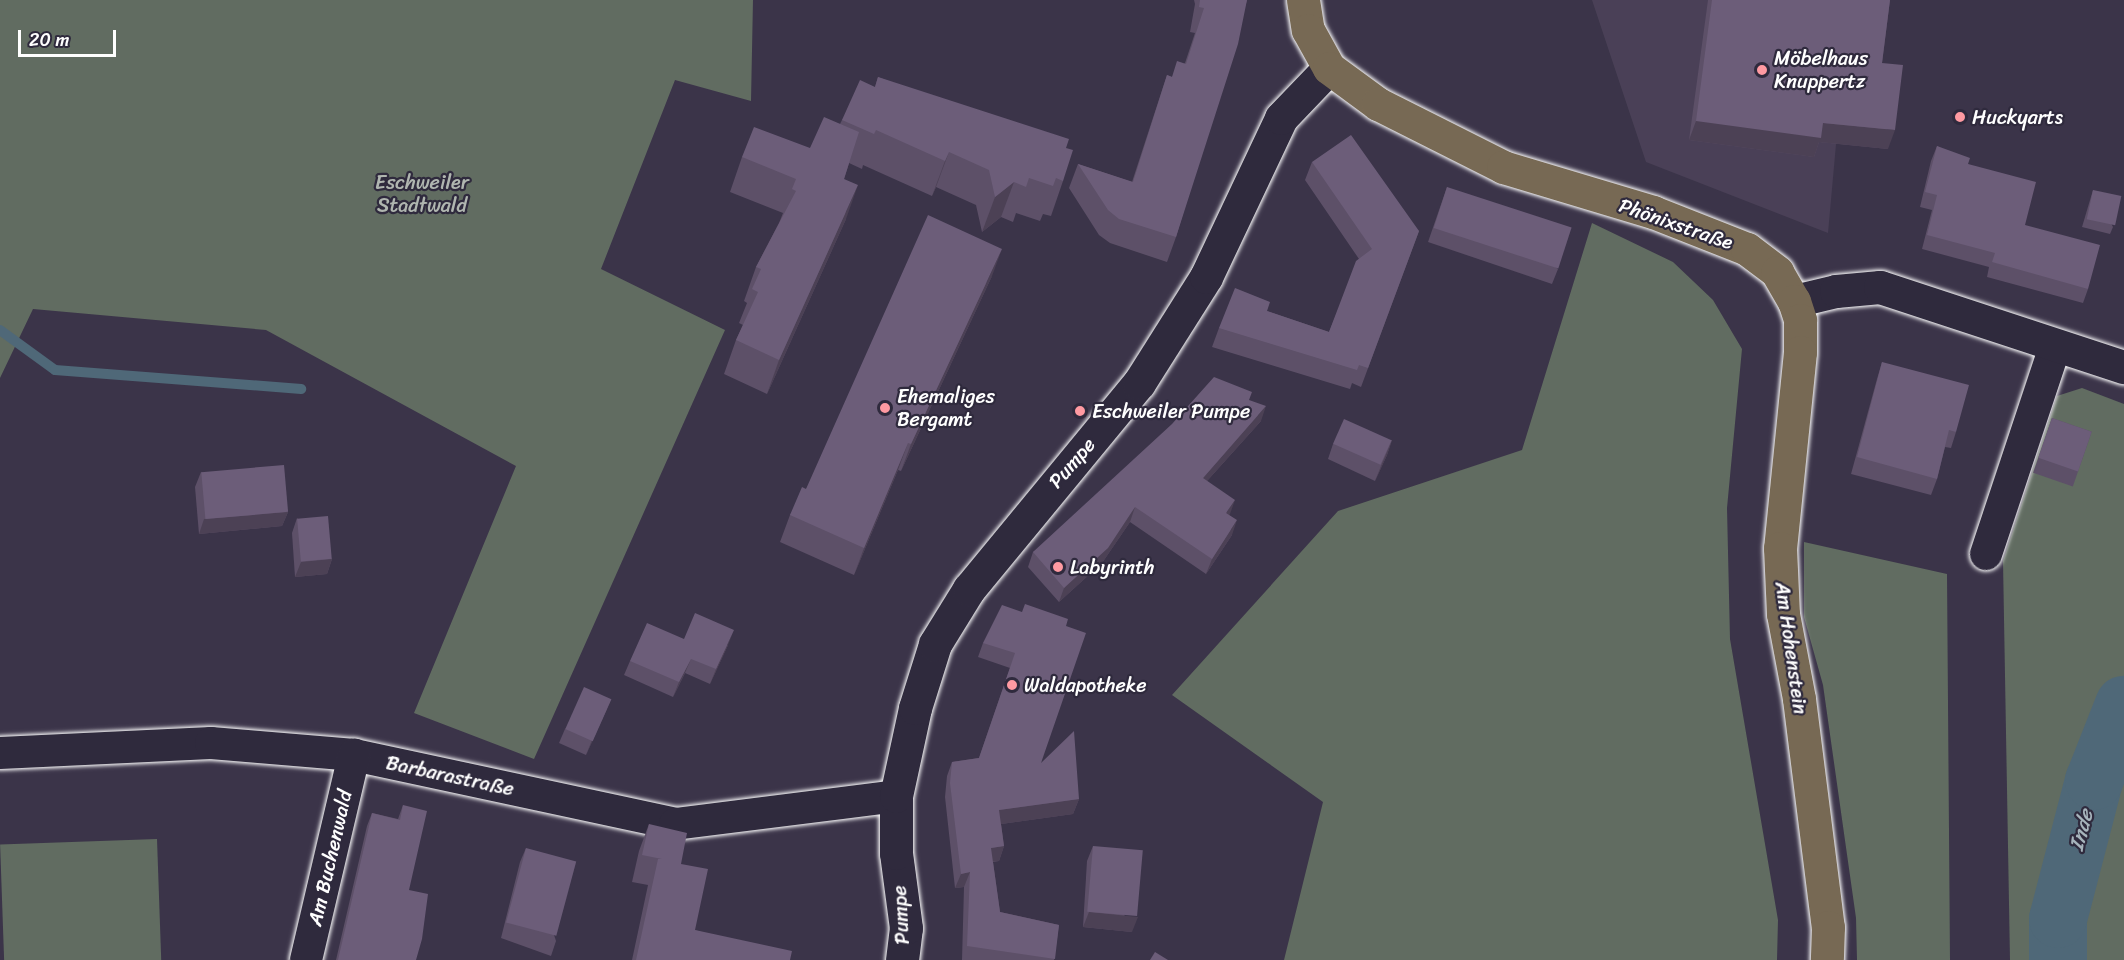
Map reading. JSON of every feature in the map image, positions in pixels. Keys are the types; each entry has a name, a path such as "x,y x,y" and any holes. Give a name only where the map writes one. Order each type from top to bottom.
{"main road":[{"path":"1303,0 1308,30 1329,68"},
{"name":"Phönixstraße","path":"1329,68 1396,114 1503,167 1653,212 1747,249 1777,272 1794,301"},
{"name":"Pumpe","path":"902,960 906,928 896,853 896,796 915,708 935,644 969,589 1139,384 1210,268 1281,118 1329,68"},
{"path":"1794,301 1836,291 1880,287 2124,367"},
{"name":"Am Hohenstein","path":"1794,301 1800,320 1800,352 1780,548 1782,603 1820,870 1827,960"}],"street":[{"path":"1986,554 2055,346"},
{"name":"Barbarastraße","path":"0,753 211,742 354,755 675,824 896,796"},
{"name":"Am Buchenwald","path":"306,960 354,755"}],"shaded area":[{"path":"1592,0 1849,0 1828,233 1646,162"}],"green space":[{"name":"Eschweiler Stadtwald","path":"0,0 753,0 751,101 675,80 601,269 725,330 534,759 414,713 516,466 266,330 33,309 0,378"},
{"path":"1592,223 1673,262 1713,300 1742,349 1727,508 1730,639 1778,920 1777,960 1284,960 1323,802 1172,695 1338,511 1522,450"},
{"path":"2082,388 2124,404 2124,960 2010,960 2003,561 2057,396"},
{"path":"1804,542 1947,574 1950,960 1857,960 1856,918 1823,685 1804,617"},
{"path":"157,839 161,960 4,960 0,844"}],"building":[{"path":"1200,0 1247,0 1238,44 1176,237 1119,219 1108,210 1078,164 1133,182 1167,75 1172,77 1177,61 1186,64 1204,8 1199,7"},
{"name":"Möbelhaus Knuppertz","path":"1712,0 1890,0 1882,63 1903,65 1895,130 1823,123 1821,138 1696,121"},
{"path":"878,77 1069,139 1066,148 1073,150 1063,181 1056,178 1053,186 1029,178 1026,187 1014,182 995,197 989,170 949,152 945,161 876,130 874,134 842,120 860,80 875,87"},
{"path":"824,117 859,132 844,179 858,185 779,360 736,340 758,292 752,289 761,269 756,267 796,191 792,189 796,179 742,157 754,127 810,148"},
{"path":"1351,135 1419,231 1368,368 1359,365 1357,370 1219,328 1235,288 1270,302 1267,311 1329,332 1356,261 1372,249 1312,162"},
{"path":"1937,146 1970,158 1968,164 2036,182 2025,225 2100,245 2088,289 1992,262 1995,253 1927,235 1937,195 1925,192"},
{"path":"1447,187 1572,227 1558,268 1434,228"},
{"path":"2093,190 2121,196 2115,225 2087,219"},
{"name":"Ehemaliges Bergamt","path":"928,215 1002,249 911,444 908,443 864,548 790,515 802,487 806,489"},
{"path":"1882,362 1969,385 1956,432 1949,430 1937,479 1857,457"},
{"path":"1214,377 1252,392 1249,400 1266,406 1203,478 1235,500 1226,513 1237,520 1212,559 1135,507 1108,548 1064,588 1033,552 1172,424"},
{"path":"2052,418 2092,432 2078,471 2038,458"},
{"path":"1344,419 1392,440 1381,465 1333,444"},
{"path":"284,465 288,512 205,519 201,472"},
{"path":"328,516 332,559 301,562 297,519"},
{"path":"1025,604 1068,619 1066,626 1086,633 1041,763 1074,731 1079,799 999,810 1004,846 991,848 1000,912 1059,925 1055,959 967,946 970,872 961,874 950,783 952,762 979,758 1015,653 983,643 1002,605 1022,612"},
{"path":"695,613 734,630 716,669 691,659 679,682 630,661 647,623 684,639"},
{"path":"584,687 611,699 593,741 565,729"},
{"path":"403,805 427,811 409,890 428,894 422,939 416,960 338,960 372,813 400,820"},
{"path":"649,824 687,833 681,864 708,869 695,930 792,951 790,960 636,960 658,859 662,859 642,855"},
{"path":"1093,846 1143,850 1137,916 1087,912"},
{"path":"526,848 576,861 556,936 506,922"},
{"path":"1155,952 1168,960 1150,960"}],"waterway":[{"path":"0,330 55,370 301,389"},
{"name":"Inde","path":"2058,960 2058,919 2094,781 2124,705"}],"place":[{"name":"Möbelhaus Knuppertz","path":"1762,70"},
{"name":"Huckyarts","path":"1960,117"},
{"name":"Ehemaliges Bergamt","path":"885,408"},
{"name":"Eschweiler Pumpe","path":"1080,411"},
{"name":"Labyrinth","path":"1058,567"},
{"name":"Waldapotheke","path":"1012,685"}]}
